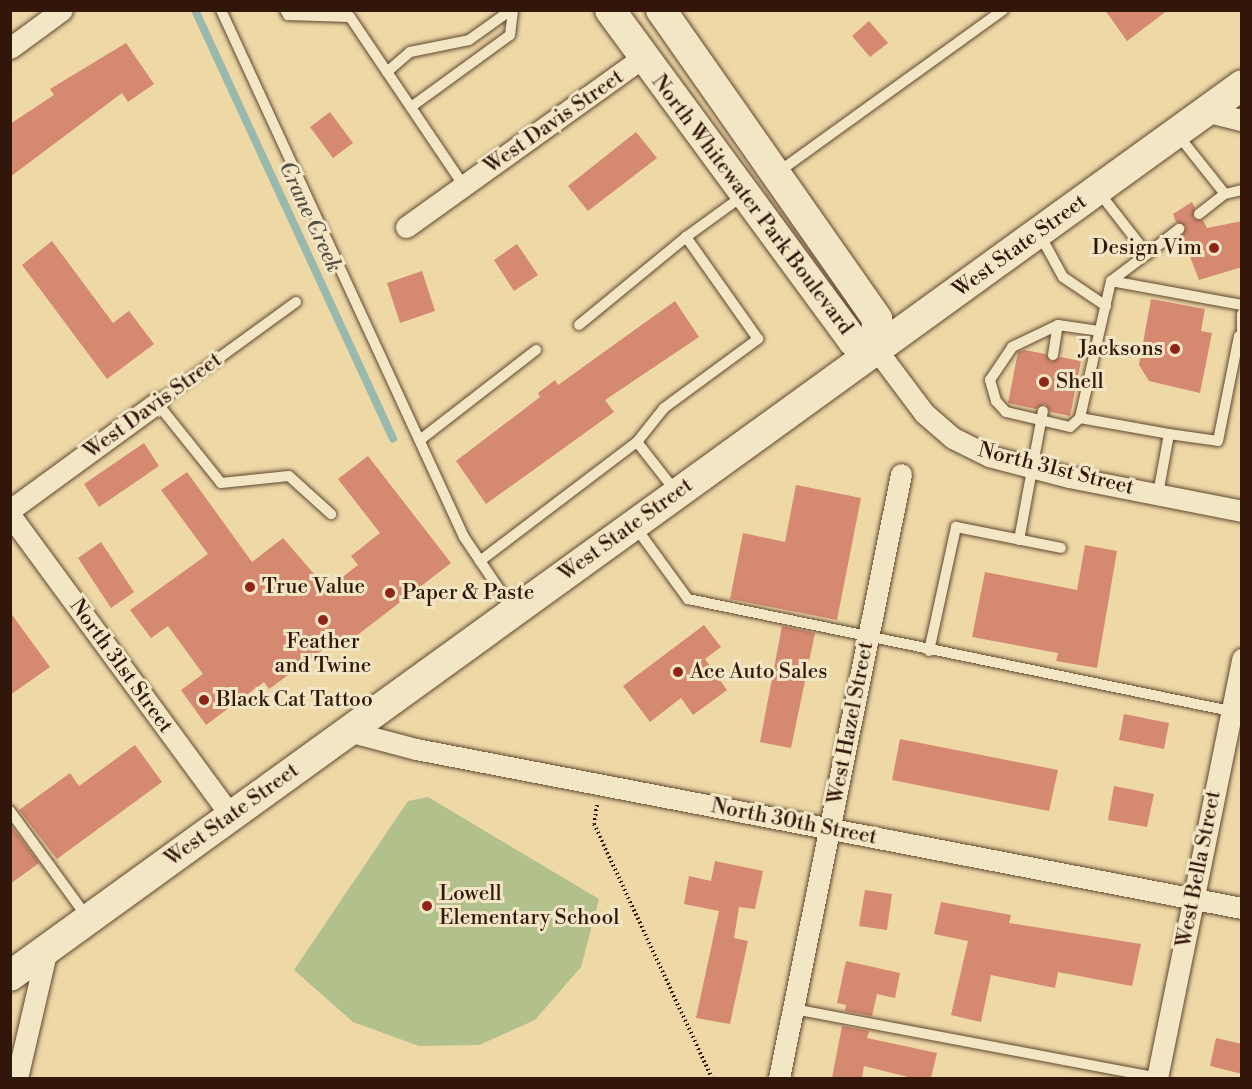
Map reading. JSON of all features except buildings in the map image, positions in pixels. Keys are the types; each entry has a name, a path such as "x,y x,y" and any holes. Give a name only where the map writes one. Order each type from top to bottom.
{"main road":[{"name":"North Whitewater Park Boulevard","path":"609,10 642,58 747,193 853,341 876,350 877,319 661,10"},
{"name":"West State Street","path":"10,976 1242,85"}],"street":[{"path":"10,48 62,10"},
{"name":"West Davis Street","path":"406,227 642,58"},
{"path":"1205,111 1242,120"},
{"name":"North 31st Street","path":"876,350 924,413 953,438 989,456 1242,511"},
{"name":"West Davis Street","path":"10,510 157,403"},
{"name":"West Hazel Street","path":"779,1078 901,474"},
{"name":"North 31st Street","path":"10,516 231,816"},
{"name":"West Bella Street","path":"1158,1078 1193,899 1236,712 1242,659"},
{"name":"North 30th Street","path":"348,731 416,749 1242,908"},
{"path":"17,1078 47,949"}],"lane":[{"path":"221,10 464,537 514,611"},
{"path":"285,10 288,15 350,17 464,186"},
{"path":"387,72 410,52 469,40 512,10"},
{"path":"411,107 510,35 512,10"},
{"path":"776,173 1003,10"},
{"path":"1176,133 1225,194"},
{"path":"1097,189 1147,254"},
{"path":"1199,214 1225,194 1242,190"},
{"path":"579,325 686,237 747,193"},
{"path":"1099,331 1058,325 1012,347 990,380 996,401 1006,412 1042,415 1070,427 1080,418 1111,281 1179,230"},
{"path":"1039,232 1063,277 1106,306"},
{"path":"480,561 637,442 664,408 758,339 686,237"},
{"path":"1111,281 1242,305"},
{"name":"West Davis Street","path":"157,403 296,302"},
{"path":"1080,418 1218,441 1240,336 1242,314"},
{"path":"1053,355 1058,325"},
{"path":"420,440 536,350"},
{"path":"157,403 221,483 289,476 331,514"},
{"path":"1019,540 1042,415"},
{"path":"1158,494 1169,434"},
{"path":"637,442 677,493"},
{"path":"634,525 687,599 868,639 1236,712"},
{"path":"929,651 956,527 1061,548"},
{"path":"10,811 89,919"},
{"path":"794,1009 1158,1078"}],"path":[{"path":"598,801 594,824 712,1078"}],"green space":[{"path":"428,797 599,899 581,967 535,1020 479,1045 419,1046 353,1022 294,970 408,801"}],"waterway":[{"name":"Crane Creek","path":"195,10 393,439"}],"place":[{"name":"Design Vim","path":"1214,248"},
{"name":"Jacksons","path":"1175,349"},
{"name":"Shell","path":"1044,382"},
{"name":"True Value","path":"250,587"},
{"name":"Paper & Paste","path":"390,593"},
{"name":"Feather and Twine","path":"323,620"},
{"name":"Ace Auto Sales","path":"678,672"},
{"name":"Black Cat Tattoo","path":"204,700"},
{"name":"Lowell Elementary School","path":"427,906"}]}
